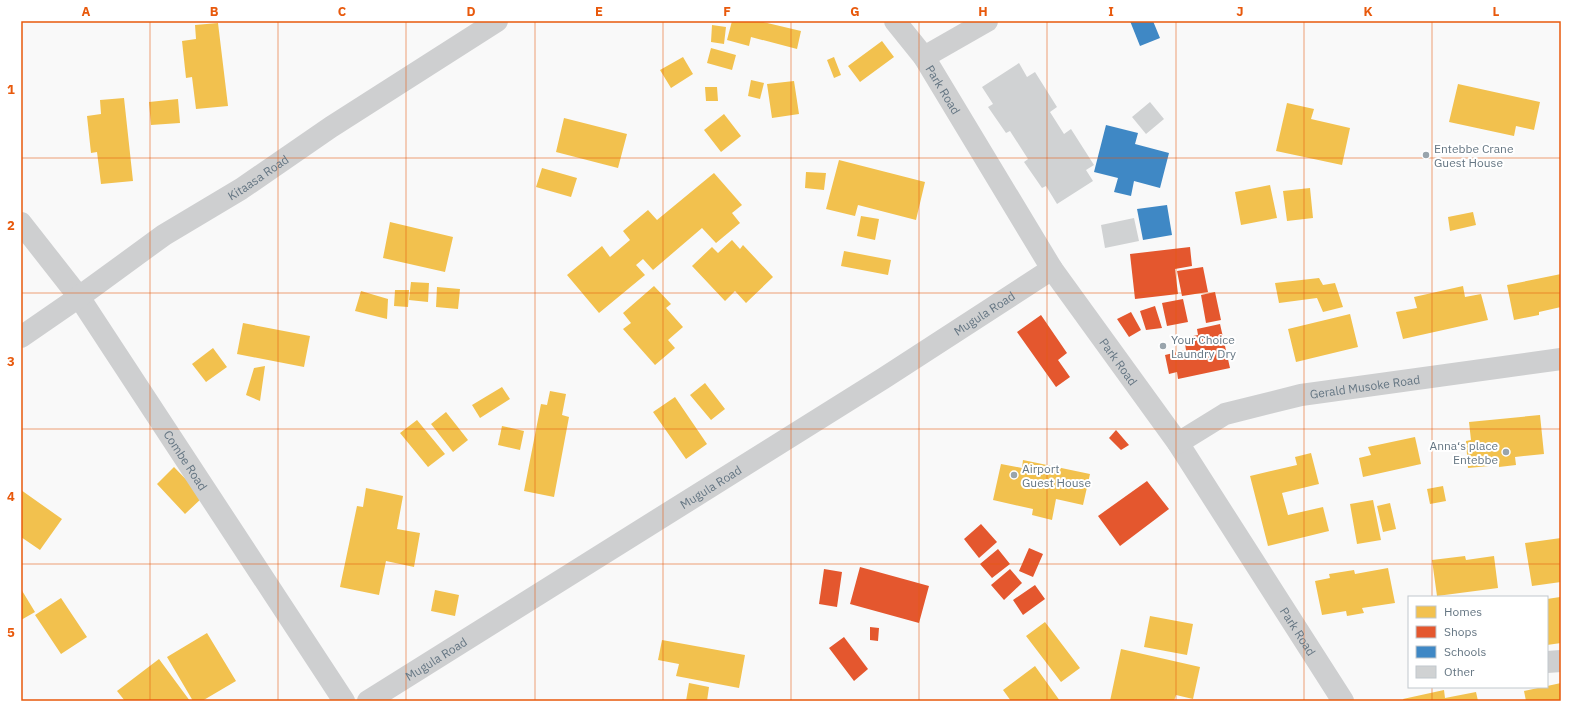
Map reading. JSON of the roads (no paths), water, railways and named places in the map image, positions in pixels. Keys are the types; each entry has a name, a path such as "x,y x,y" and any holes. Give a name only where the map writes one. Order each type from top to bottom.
{"street":[{"name":"Kitaasa Road","path":"21,337 164,235 241,189 331,127 497,21"},
{"name":"Park Road","path":"895,21 924,57 1052,269 1178,443 1343,701"},
{"path":"924,57 987,21"},
{"name":"Combe Road","path":"21,223 79,297 344,701"},
{"name":"Mugula Road","path":"368,701 884,378 1052,269"},
{"name":"Gerald Musoke Road","path":"1178,443 1225,414 1301,395 1561,360"},
{"path":"1548,662 1561,661"}],"place":[{"name":"Entebbe Crane Guest House","path":"1426,155"},
{"name":"Your Choice Laundry Dry","path":"1163,346"},
{"name":"Anna‘s place Entebbe","path":"1506,452"},
{"name":"Airport Guest House","path":"1014,475"}]}
